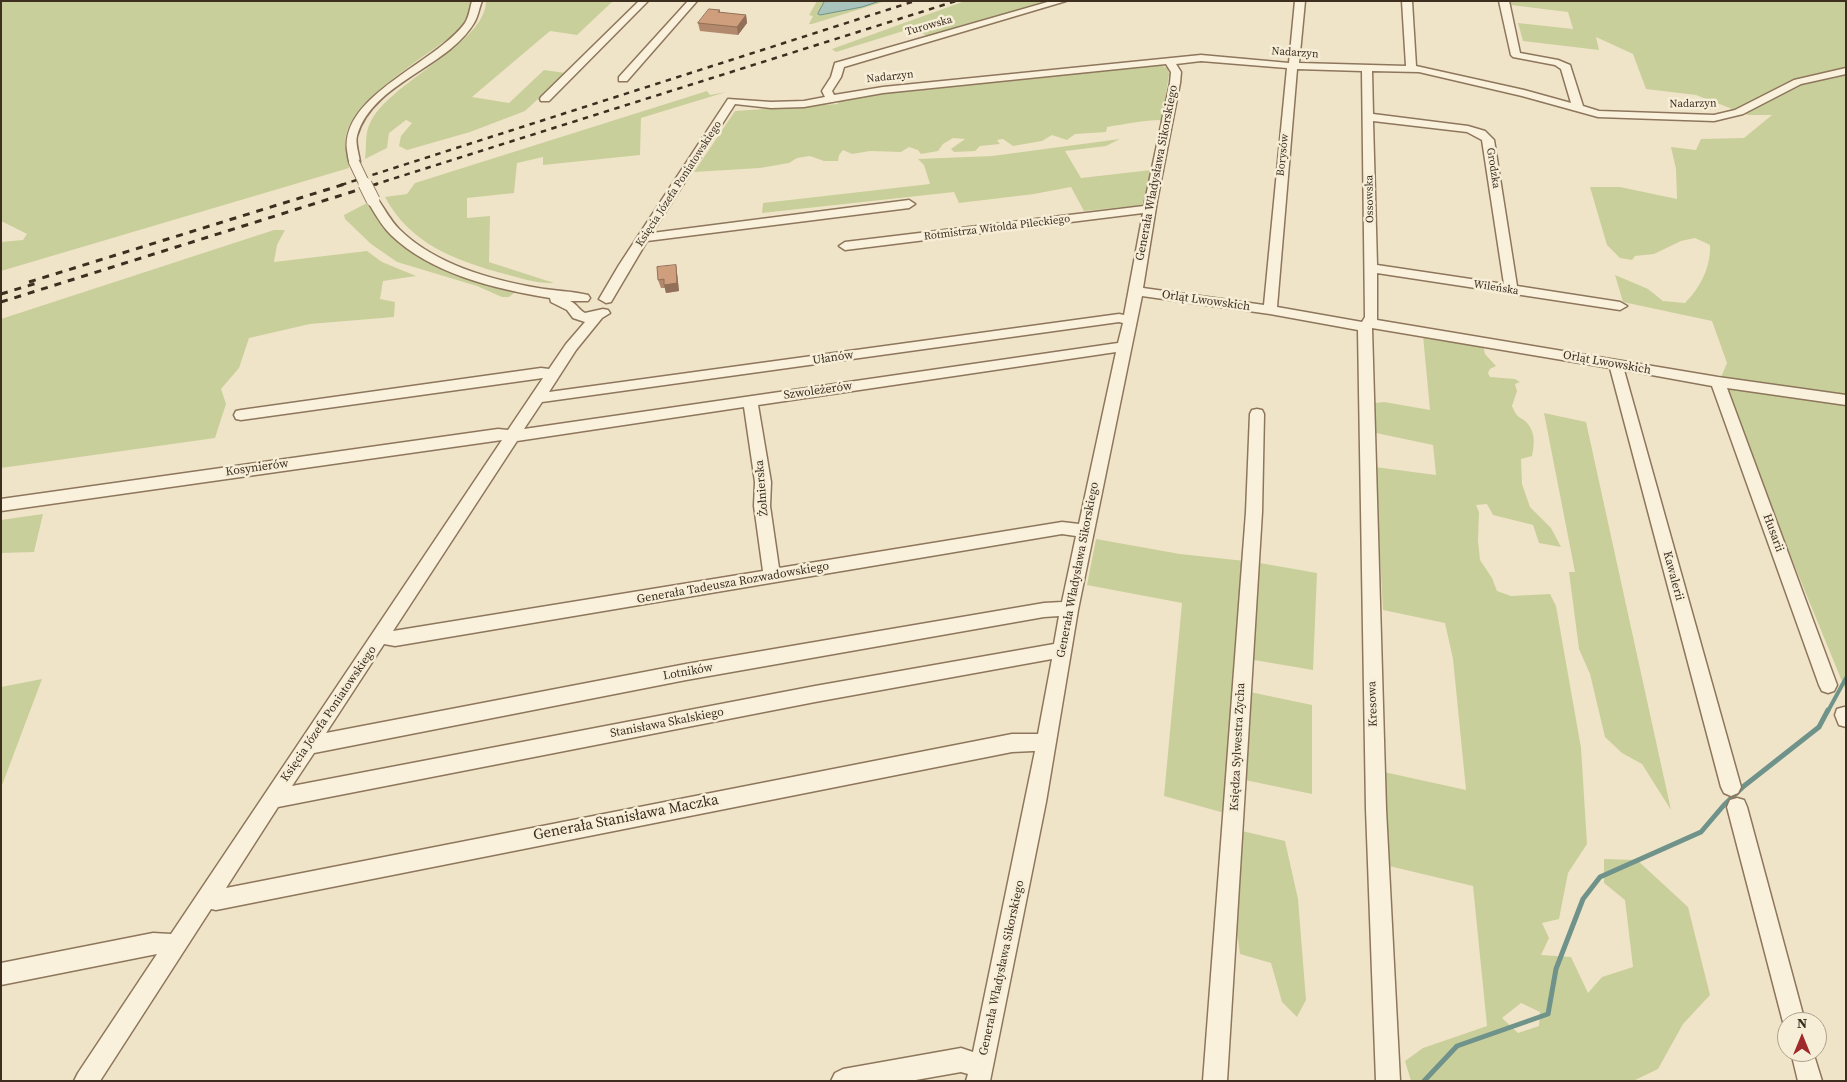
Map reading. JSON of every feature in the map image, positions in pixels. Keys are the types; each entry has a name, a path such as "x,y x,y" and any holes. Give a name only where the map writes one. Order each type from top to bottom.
{"street":[{"path":"478,1 475,15 465,31 381,94 368,107 354,132 351,149 354,162 373,200 395,232 418,249 452,267 582,305 597,316"},
{"path":"545,99 644,1"},
{"path":"623,79 693,1"},
{"name":"Turowska","path":"831,99 827,91 836,77 839,65 1062,1"},
{"name":"Borysów","path":"1270,310 1291,71 1295,61 1300,1"},
{"path":"1407,1 1411,68"},
{"path":"1504,1 1516,55 1523,58 1554,62 1566,67 1578,109"},
{"name":"Nadarzyn","path":"732,101 786,105 883,90 1201,58 1293,66 1411,68 1428,70 1524,93 1578,109 1610,116 1714,118 1740,112 1798,82 1846,72"},
{"name":"Generała Władysława Sikorskiego","path":"980,1074 1036,802 1069,610 1136,291 1176,77 1175,69 1169,61"},
{"name":"Ossowska","path":"1367,68 1372,318 1367,325"},
{"name":"Księcia Józefa Poniatowskiego","path":"86,1081 571,347 597,316 608,307 606,300 625,265 732,101"},
{"name":"Grodzka","path":"1368,117 1468,129 1488,137 1512,290"},
{"path":"643,238 909,204"},
{"name":"Rotmistrza Witolda Pileckiego","path":"845,246 1150,209"},
{"name":"Księcia Józefa Poniatowskiego","path":"571,347 582,305 625,265"},
{"name":"Wileńska","path":"1371,268 1620,306"},
{"name":"Orląt Lwowskich","path":"1136,291 1367,325 1443,334 1718,382 1846,400"},
{"path":"582,305 606,300"},
{"name":"Ułanów","path":"538,398 1119,318 1129,320"},
{"name":"Kresowa","path":"1367,325 1376,809 1388,1081"},
{"name":"Szwoleżerów","path":"513,436 1123,347"},
{"name":"Kawalerii","path":"1616,365 1791,1012"},
{"path":"242,415 532,374 554,374"},
{"name":"Husarii","path":"1718,382 1828,685"},
{"name":"Żołnierska","path":"750,401 763,482 762,506 772,576"},
{"name":"Księdza Sylwestra Zycha","path":"1215,1081 1254,512 1257,414"},
{"name":"Kosynierów","path":"1,505 498,434 513,436"},
{"name":"Generała Tadeusza Rozwadowskiego","path":"381,636 395,639 1062,528 1085,531"},
{"name":"Lotników","path":"309,745 696,670 1044,610 1069,610"},
{"name":"Stanisława Skalskiego","path":"273,799 815,694 1062,650"},
{"name":"Generała Stanisława Maczka","path":"207,898 216,900 1012,743 1033,742 1046,744"},
{"path":"1,974 153,944 162,943 176,946"},
{"path":"843,1081 961,1060 980,1074"},
{"path":"1805,1062 1810,1081"}],"green space":[{"path":"1,1 473,1 469,19 460,30 378,91 352,121 345,140 349,168 1,271 1,242 23,240 27,234 1,221"},
{"path":"486,1 613,1 577,35 550,31 472,97 509,103 544,70 566,73 525,111 470,132 407,150 399,146 401,136 412,123 406,120 389,133 387,148 365,159 369,126 382,106 471,32 482,17"},
{"path":"817,1 886,1 809,24 813,16 809,15"},
{"path":"965,1 1051,1 929,37 913,28 836,52 832,49"},
{"path":"1510,1 1846,1 1846,691 1719,382 1727,363 1712,321 1623,302 1615,275 1648,289 1663,301 1685,303 1704,277 1709,261 1710,245 1695,238 1681,241 1654,254 1635,256 1632,260 1620,258 1607,245 1590,187 1620,187 1677,199 1676,169 1671,147 1696,150 1701,139 1744,138 1772,115 1748,115 1696,95 1646,89 1633,54 1596,37 1599,50 1523,41 1518,23 1573,29 1568,12 1511,5"},
{"path":"1160,65 1168,68 1169,74 1162,120 1141,121 1107,127 1106,132 1075,134 1067,140 1052,135 1042,141 1013,146 1003,139 997,140 1000,144 980,146 975,151 954,152 951,149 965,139 953,138 943,144 938,151 921,154 918,150 909,147 901,152 870,151 852,154 843,150 839,155 838,161 824,161 810,156 797,158 789,163 760,168 694,172 735,111 838,104 838,101 866,94"},
{"path":"707,91 710,95 726,92 641,118 640,155 543,165 543,157 517,163 514,193 467,198 467,218 490,216 489,262 554,283 541,283 487,269 436,248 421,239 407,227 385,197 407,194 415,183"},
{"path":"1120,139 1106,146 1065,151 1081,178 1151,170 1144,205 1084,211 1071,187 1034,194 959,203 954,192 762,213 763,203 930,184 924,165 918,159 992,156"},
{"path":"367,203 392,236 414,253 514,291 514,293 509,297 502,297 477,286 397,262 371,244 345,219 344,215"},
{"path":"274,230 285,230 277,245 274,262 367,251 382,262 416,276 383,281 380,299 395,302 394,317 310,324 249,338 239,368 221,389 226,404 215,438 1,468 1,319"},
{"path":"1423,336 1483,345 1485,354 1496,366 1490,369 1488,373 1490,377 1515,379 1520,382 1515,384 1517,391 1512,406 1516,414 1528,424 1534,440 1532,456 1521,459 1522,484 1530,507 1551,528 1561,547 1539,543 1533,525 1493,515 1487,504 1476,505 1479,512 1478,541 1480,560 1492,578 1497,591 1511,596 1550,594 1556,606 1581,748 1587,844 1568,873 1559,919 1542,923 1549,938 1541,955 1571,957 1588,993 1602,977 1633,967 1625,900 1604,883 1604,859 1637,860 1688,907 1710,995 1683,1024 1658,1069 1633,1081 1411,1081 1405,1061 1423,1048 1487,1026 1473,886 1389,866 1384,772 1466,790 1453,659 1445,623 1383,610 1375,467 1436,475 1433,445 1376,433 1374,403 1384,402 1430,410","holes":["1521,1003 1540,1012 1539,1026 1518,1033 1502,1018"]},
{"path":"1544,413 1586,422 1671,810 1642,764 1622,753 1605,737 1590,674 1579,649 1569,572 1575,572"},
{"path":"43,514 34,552 1,553 1,520"},
{"path":"1096,539 1180,554 1254,562 1317,573 1313,670 1248,659 1250,692 1312,705 1312,794 1245,780 1242,818 1164,796 1182,603 1087,585"},
{"path":"42,679 1,788 1,687"},
{"path":"1242,831 1285,841 1298,899 1306,1000 1297,1017 1282,1002 1271,963 1240,954 1236,925"}],"water":[{"path":"825,1 880,1 862,7 820,15 818,14"}],"building":[{"path":"709,9 720,10 718,12 746,15 737,27 698,23"},
{"path":"676,265 677,283 664,285 664,279 658,280 657,267"}],"waterway":[{"path":"1828,711 1846,678"},
{"path":"1424,1081 1457,1046 1548,1014 1556,969 1583,899 1600,877 1701,832 1724,805 1744,786 1819,727 1828,710"}],"railway":[{"path":"341,185 915,1"},
{"path":"373,185 956,1"},
{"path":"29,282 345,184"},
{"path":"1,302 377,184"},
{"path":"1,294 37,283"}]}
